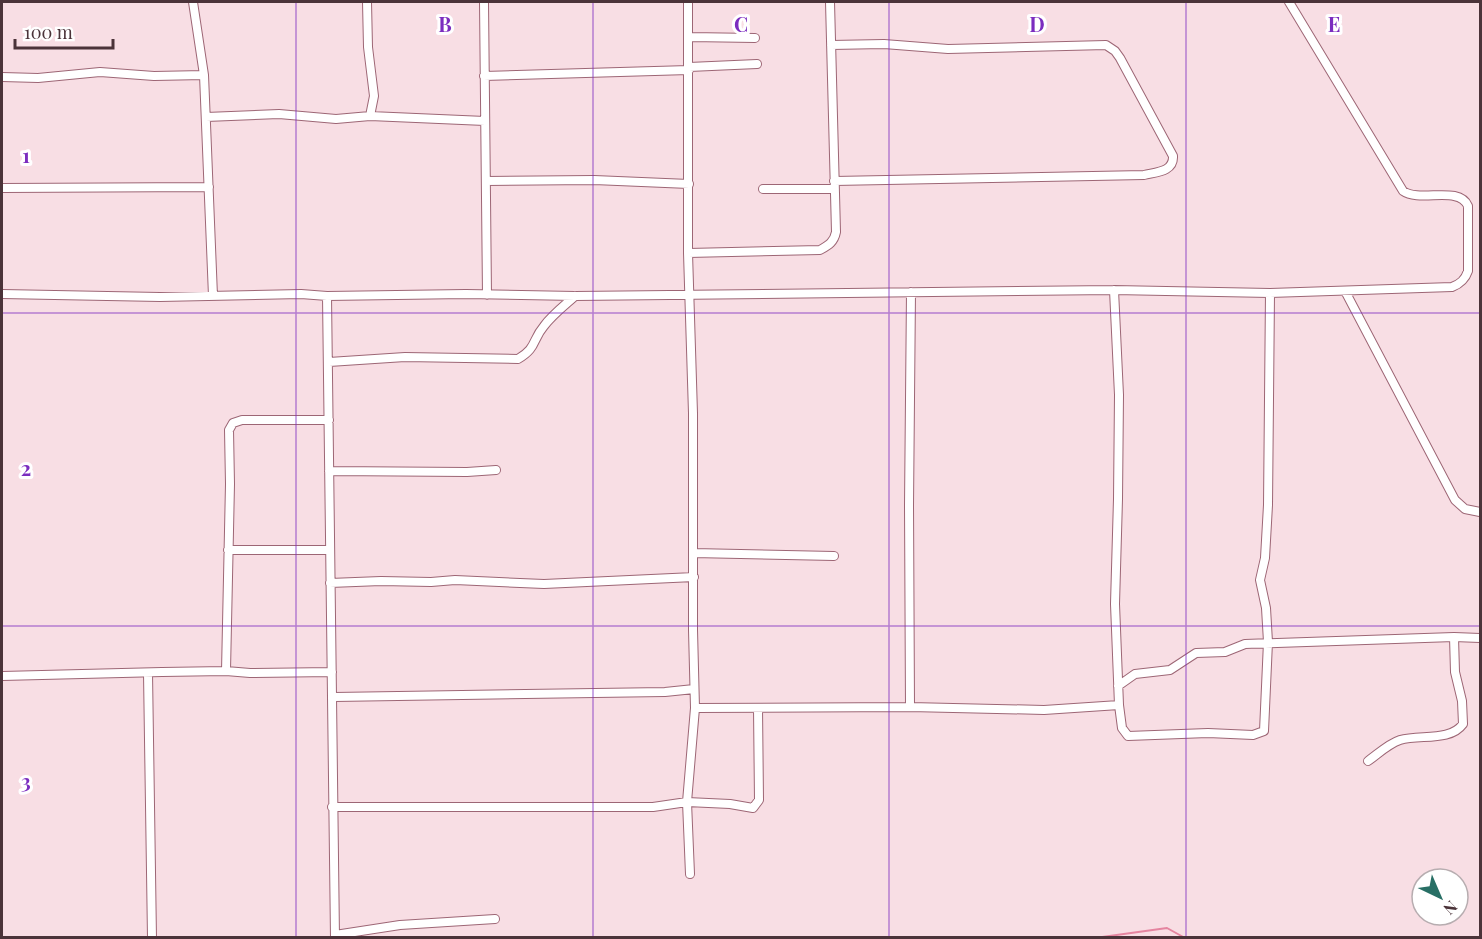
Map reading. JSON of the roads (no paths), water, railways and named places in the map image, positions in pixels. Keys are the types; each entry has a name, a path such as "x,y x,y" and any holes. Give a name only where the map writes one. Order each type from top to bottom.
{"street":[{"path":"193,2 204,75 213,296"},
{"path":"367,2 368,47 374,96 370,116"},
{"path":"484,2 487,295"},
{"path":"688,2 690,37 688,253 695,708 687,802 690,874"},
{"path":"688,253 820,250 829,246 834,239 836,232 830,2"},
{"path":"2,294 575,296 1114,290 1270,293 1458,285 1466,277 1468,271 1468,206 1466,201 1457,196 1413,195 1401,188 1289,2"},
{"path":"690,37 755,38"},
{"path":"763,189 1144,175 1163,171 1171,166 1173,161 1173,156 1120,58 1106,45 948,49 884,45 831,45"},
{"path":"484,76 757,64"},
{"path":"2,77 38,78 100,72 154,76 204,75"},
{"path":"206,117 279,114 336,119 370,116 484,121"},
{"path":"486,181 620,181 689,184"},
{"path":"2,188 209,187"},
{"path":"1114,290 1119,395 1115,604 1119,705 1122,728 1128,736 1208,733 1253,735 1262,733 1265,727 1268,642 1266,608 1260,580 1265,558 1268,505 1270,293"},
{"path":"1345,291 1455,500 1466,509 1480,512"},
{"path":"910,707 908,560 911,292"},
{"path":"327,296 335,936 400,925 495,919"},
{"path":"329,362 405,357 518,359 535,344 544,326 575,296"},
{"path":"226,671 229,430 233,423 242,420 329,420"},
{"path":"329,471 467,472 496,470"},
{"path":"228,550 330,550"},
{"path":"693,553 834,556"},
{"path":"330,583 455,580 544,584 694,577"},
{"path":"1368,761 1397,741 1448,734 1458,730 1464,724 1462,701 1455,672 1454,637"},
{"path":"1118,686 1135,674 1170,670 1196,653 1225,652 1245,644 1480,638"},
{"path":"2,676 226,671 250,674 332,672"},
{"path":"148,673 152,938"},
{"path":"333,697 665,692 694,689"},
{"path":"695,708 910,707 1044,710 1119,705"},
{"path":"332,807 644,807 687,802 730,804 753,808 757,806 759,800 758,708"}],"waterway":[{"path":"1095,938 1167,928 1185,938"}]}
